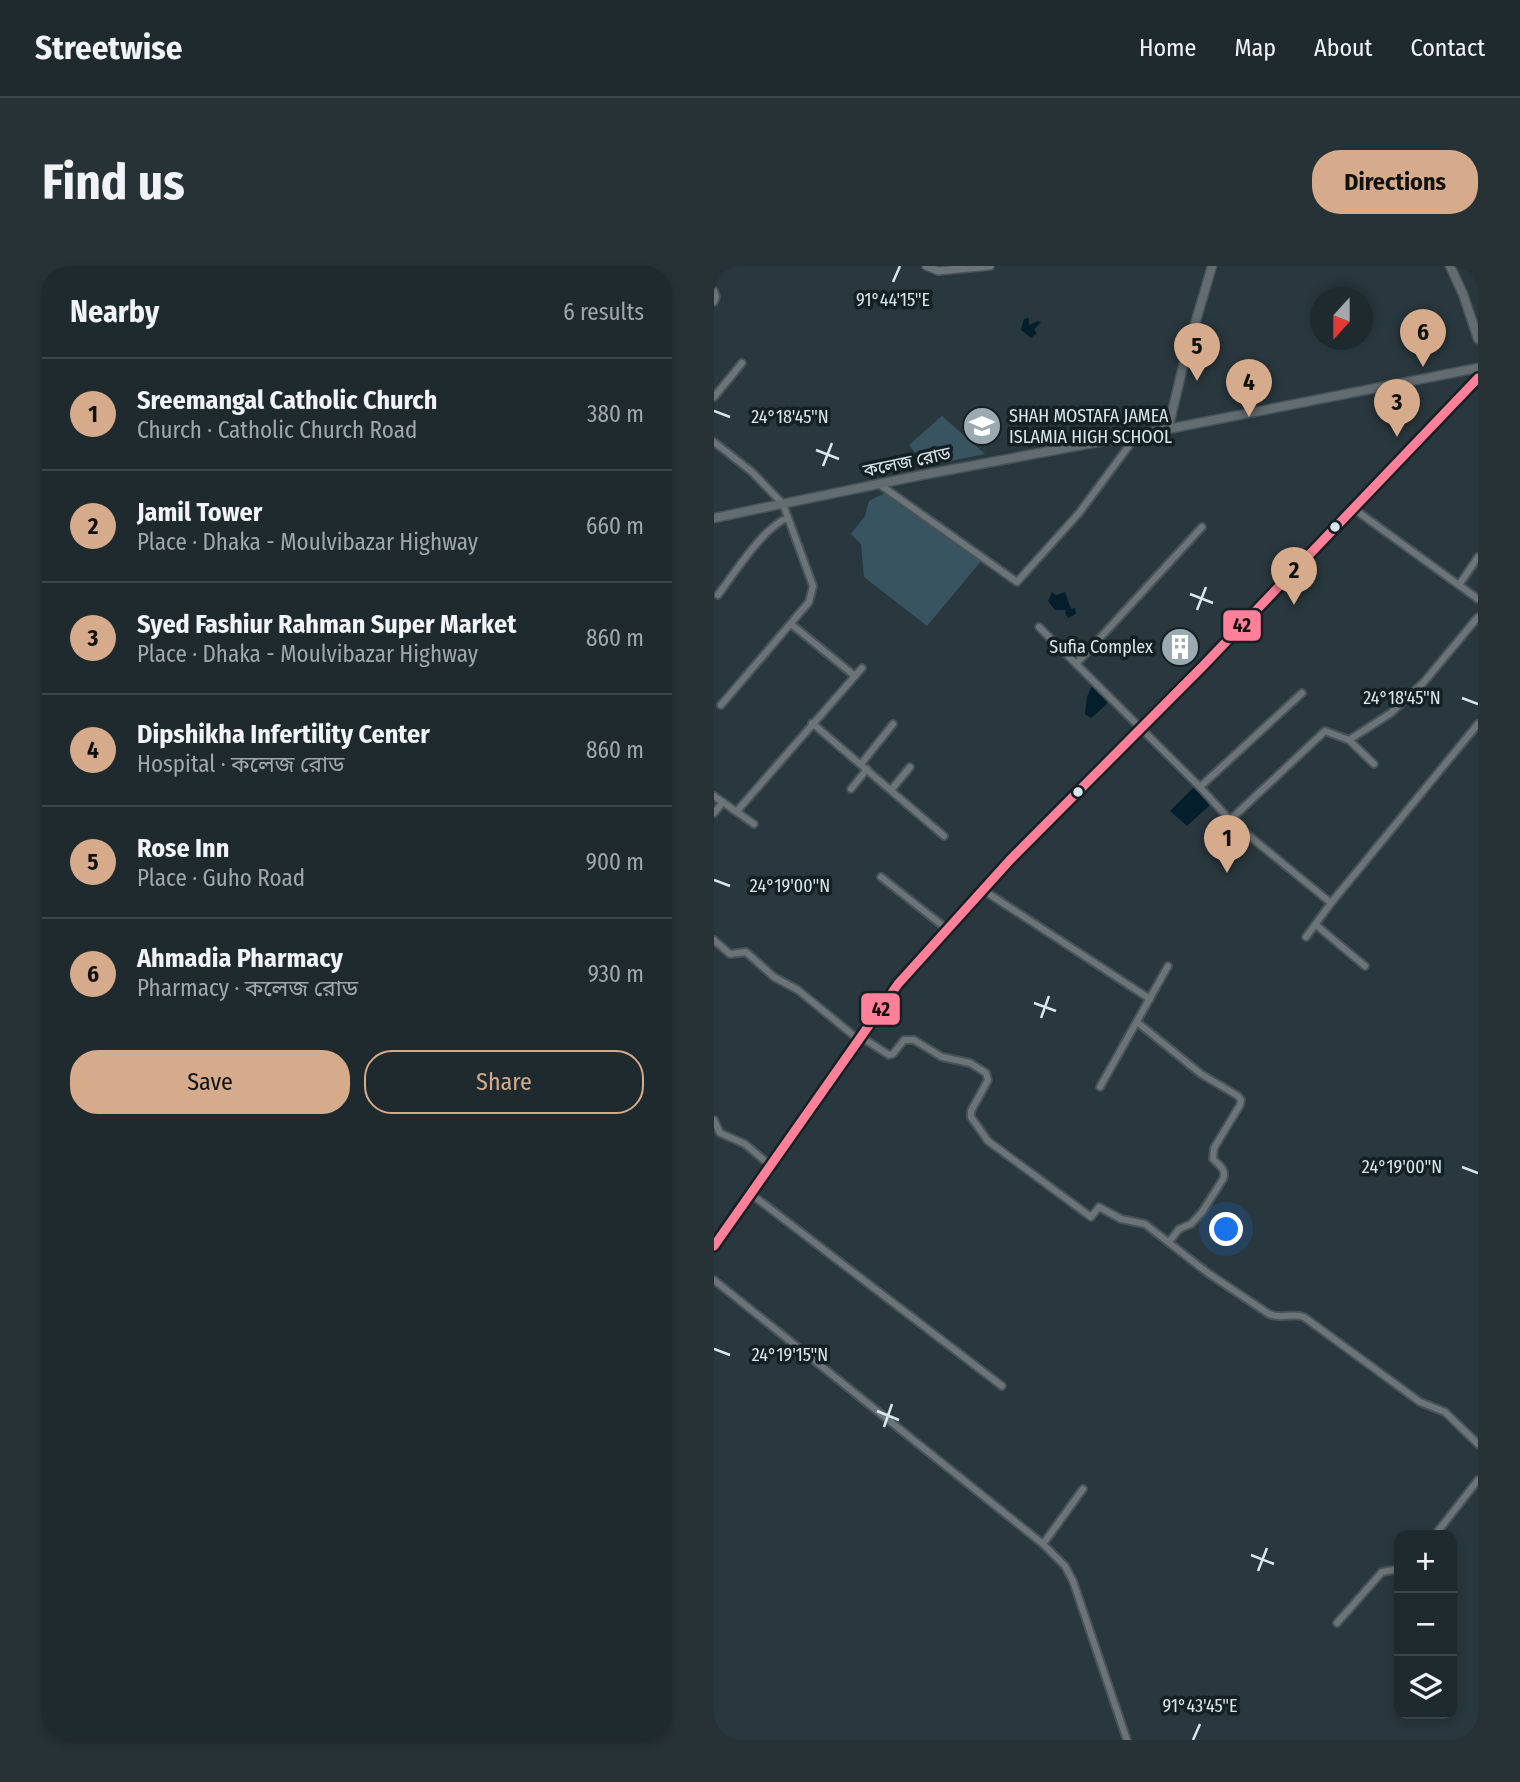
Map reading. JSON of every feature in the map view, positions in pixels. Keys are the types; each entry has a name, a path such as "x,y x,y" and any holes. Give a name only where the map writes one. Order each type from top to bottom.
{"highway":[{"path":"714,1246 898,984 983,890 1478,378"}],"main road":[{"path":"1168,429 1212,266"},
{"path":"1450,266 1463,294 1478,339"},
{"name":"কলেজ রোড","path":"714,517 1478,368"}],"street":[{"path":"926,266 938,271 990,266"},
{"path":"714,291 714,302"},
{"path":"714,397 742,363"},
{"path":"879,484 1017,582 1079,513 1137,435"},
{"path":"714,442 752,472 783,504 813,586 809,602 721,705"},
{"path":"1354,509 1478,599"},
{"path":"718,595 765,535 781,520 788,518"},
{"path":"1076,664 1202,527"},
{"path":"1459,585 1478,557"},
{"path":"1349,740 1391,713 1424,682 1478,617"},
{"path":"791,624 855,676"},
{"path":"1039,627 1230,820 1331,903"},
{"path":"737,811 862,668"},
{"path":"1200,787 1301,693"},
{"path":"812,723 944,836"},
{"path":"860,764 893,724"},
{"path":"1306,937 1478,724"},
{"path":"1230,820 1325,731 1349,740 1374,764"},
{"path":"891,790 911,767"},
{"path":"851,789 867,769"},
{"path":"714,796 754,824"},
{"path":"714,813 723,802"},
{"path":"881,877 947,929"},
{"path":"983,890 1150,999"},
{"path":"1316,925 1365,966"},
{"path":"714,940 730,954 746,952 860,1039 889,1055 893,1054 904,1040 914,1040 942,1057 964,1060 986,1073 988,1080 971,1111 971,1117 988,1141 1091,1217 1099,1207 1121,1219 1145,1224 1269,1314 1277,1318 1292,1315 1304,1317 1420,1402 1445,1412 1478,1444"},
{"path":"1100,1087 1168,966"},
{"path":"1137,1022 1200,1074 1241,1100 1214,1148 1213,1159 1223,1169 1223,1180 1202,1212 1168,1242"},
{"path":"714,1120 720,1133 745,1144 771,1166"},
{"path":"751,1194 1002,1386"},
{"path":"714,1280 1043,1544 1065,1566 1073,1581 1127,1740"},
{"path":"1439,1530 1478,1480"},
{"path":"1043,1544 1083,1489"},
{"path":"1337,1623 1382,1572 1394,1570"}],"shaded area":[{"path":"1029,318 1029,325 1041,322 1034,330 1037,333 1031,338 1021,330 1024,319"},
{"path":"942,416 985,454 926,466 909,445"},
{"path":"889,491 982,560 927,626 864,577 861,544 851,534 865,516 869,501"},
{"path":"1052,592 1056,595 1065,592 1071,609 1075,608 1076,614 1068,618 1066,610 1055,610 1048,601"},
{"path":"1093,683 1108,698 1106,705 1091,718 1085,714 1087,697"},
{"path":"1195,786 1210,805 1187,826 1170,811"}],"transit line":[{"name":"42","path":"714,1246 898,984 1010,860 1203,666 1478,378"}],"place":[{"name":"Ahmadia Pharmacy","path":"1423,367"},
{"name":"Rose Inn","path":"1197,381"},
{"name":"Dipshikha Infertility Center","path":"1249,417"},
{"name":"SHAH MOSTAFA JAMEA ISLAMIA HIGH SCHOOL","path":"982,426"},
{"name":"Syed Fashiur Rahman Super Market","path":"1397,437"},
{"name":"Jamil Tower","path":"1294,605"},
{"name":"Sufia Complex","path":"1180,647"},
{"name":"Sreemangal Catholic Church","path":"1227,873"}]}
